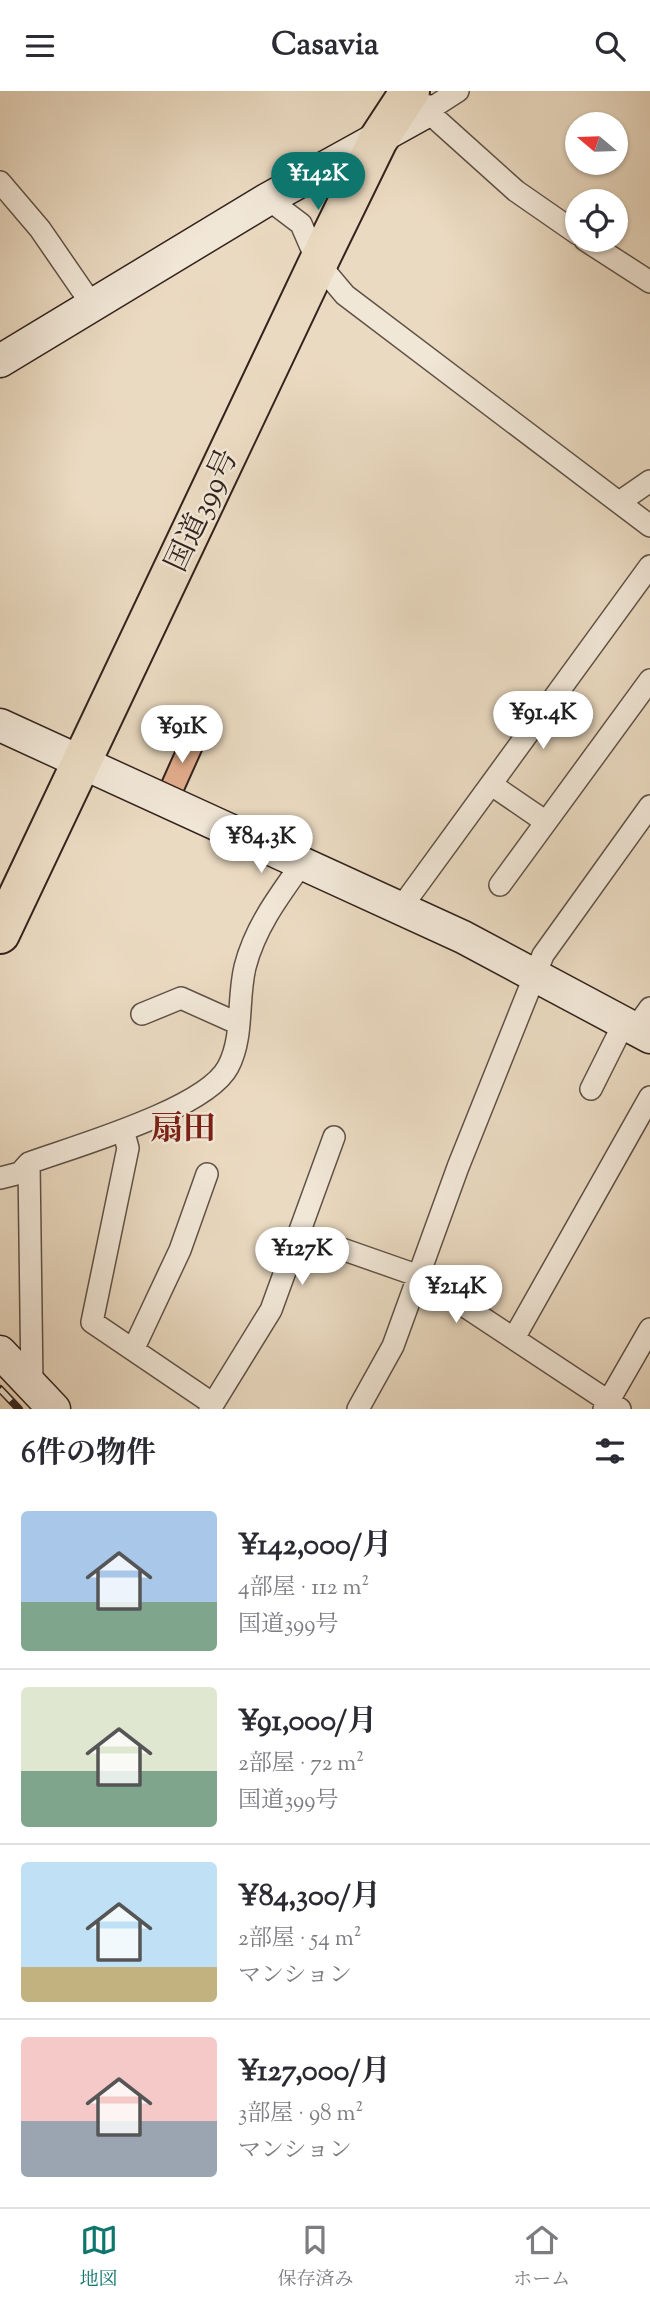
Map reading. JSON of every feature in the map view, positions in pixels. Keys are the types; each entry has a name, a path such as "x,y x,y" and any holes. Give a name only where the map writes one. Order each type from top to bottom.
{"highway":[{"name":"国道399号","path":"0,935 378,140 418,101"}],"street":[{"path":"418,101 458,91"},
{"path":"418,101 516,191 565,226"},
{"path":"0,361 268,199 378,140"},
{"path":"0,182 40,229 93,306"},
{"path":"268,199 301,224 318,263 345,295 621,501 650,526"},
{"path":"604,252 650,282"},
{"path":"621,501 650,481"},
{"path":"400,909 650,566"},
{"path":"500,885 650,680"},
{"path":"0,725 463,937 535,976 640,1025 591,1089"},
{"path":"492,785 546,822"},
{"path":"358,1409 393,1346 458,1167 543,955 650,806"},
{"path":"0,1178 20,1173 29,1163 123,1130 197,1097 216,1082 227,1069 234,1053 240,994 253,942 270,909 301,865"},
{"path":"142,1014 181,998 239,1024"},
{"path":"514,1338 650,1097"},
{"path":"123,1130 128,1148 92,1322 212,1407 271,1310 334,1137"},
{"path":"29,1163 33,1385"},
{"path":"133,1350 180,1250 207,1174"},
{"path":"299,1234 419,1276 611,1406 650,1329"},
{"path":"0,1352 54,1409"}],"building":[{"path":"182,736 204,746 183,793 161,783"}],"railway":[{"path":"0,1389 19,1409"}],"district":[{"name":"扇田","path":"183,1127"}]}
